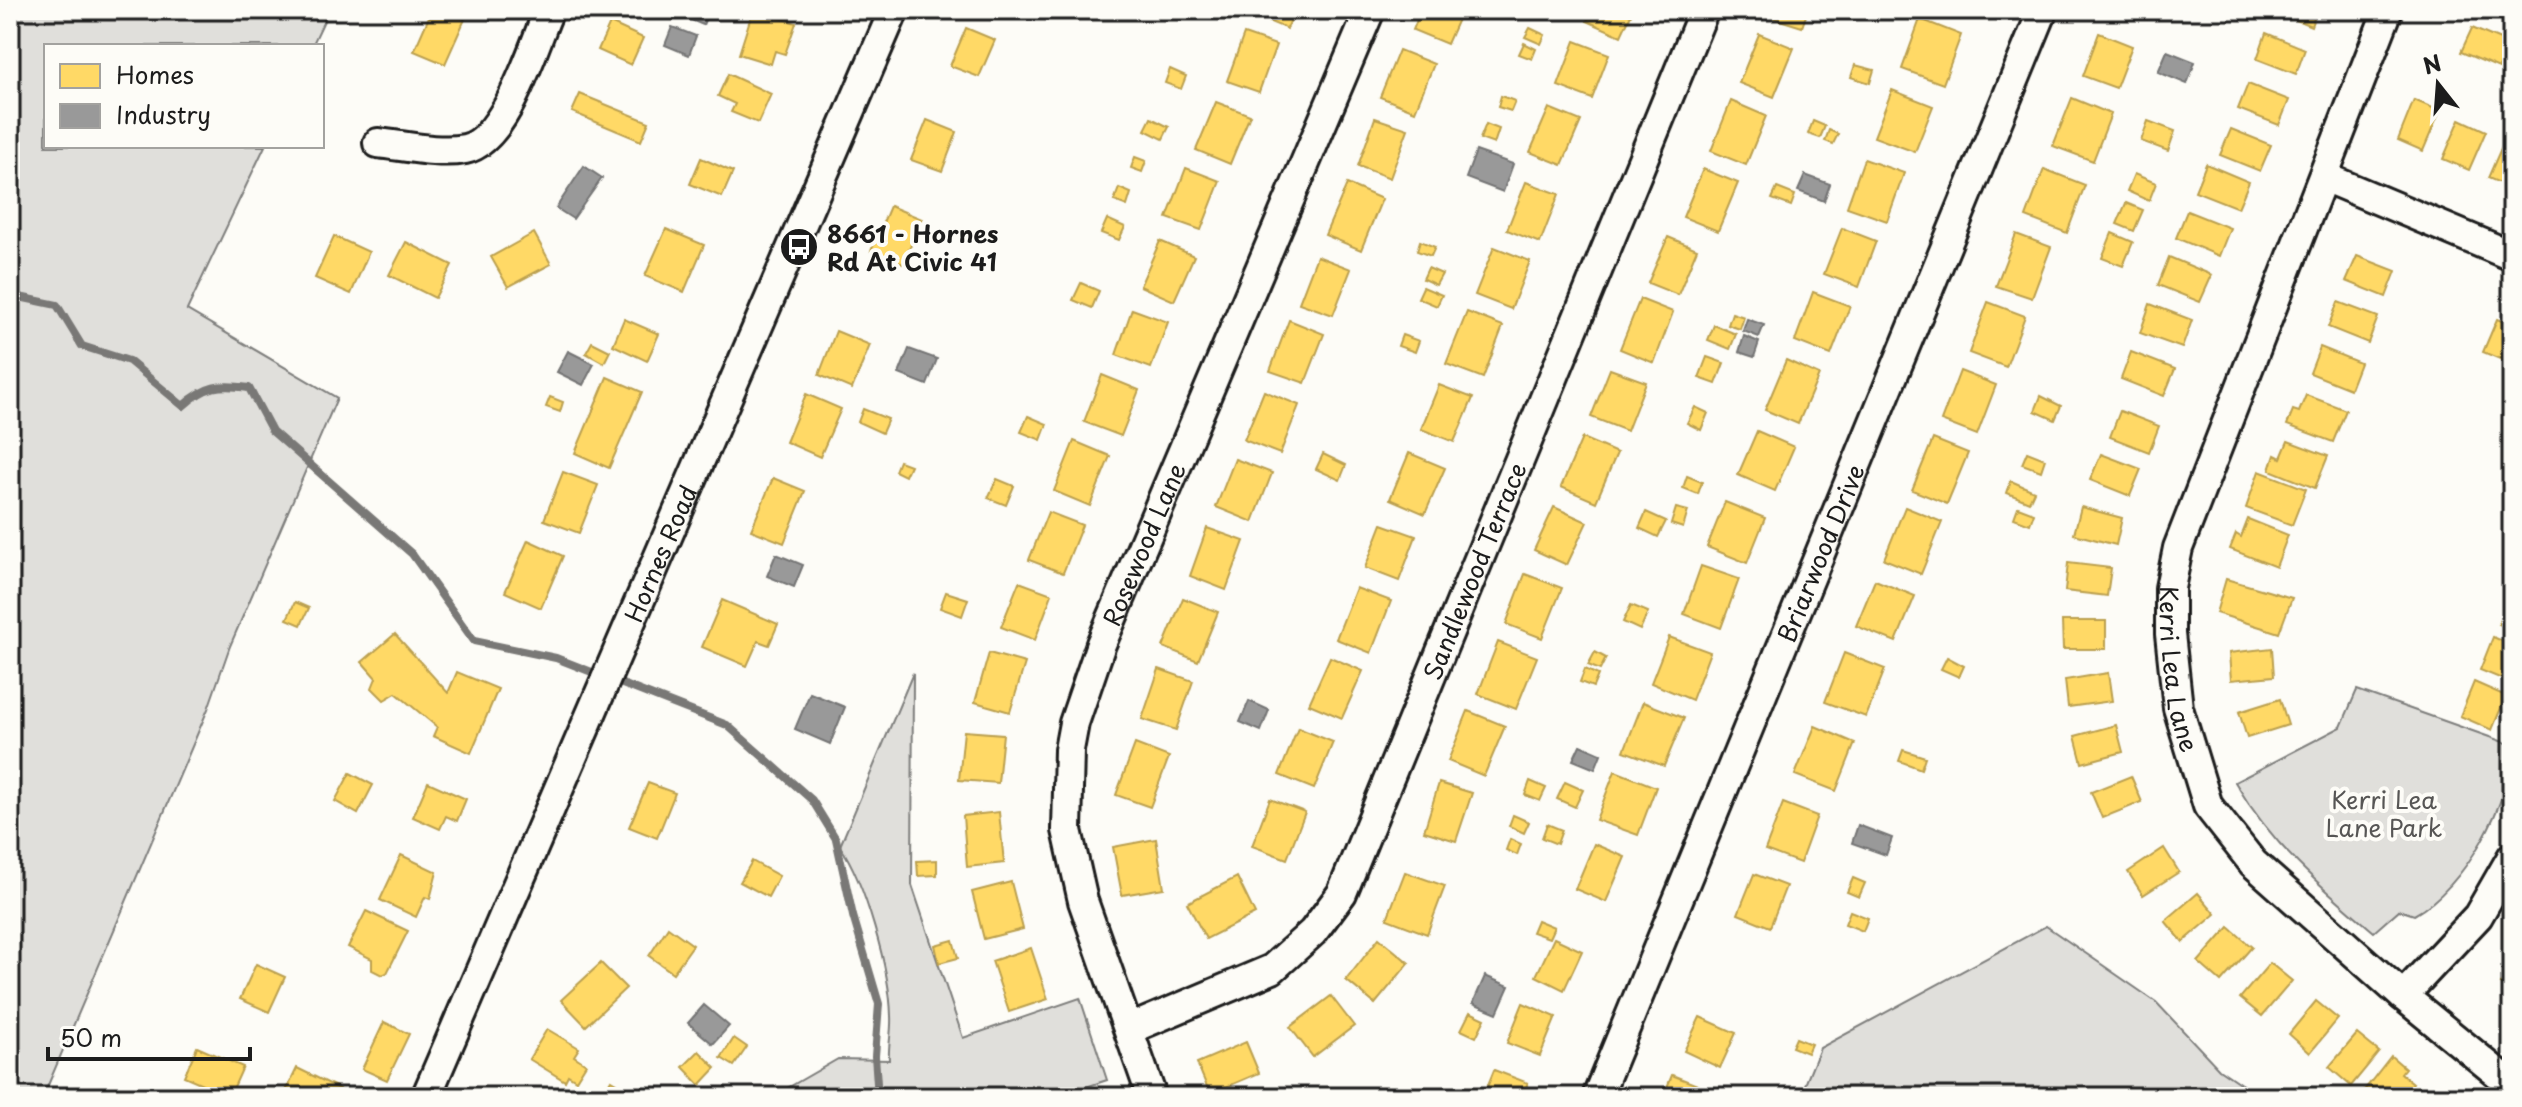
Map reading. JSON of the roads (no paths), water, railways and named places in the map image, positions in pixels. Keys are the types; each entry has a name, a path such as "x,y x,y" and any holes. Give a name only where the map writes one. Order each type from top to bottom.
{"street":[{"path":"378,143 457,150 485,141 502,120 549,10"},
{"name":"Hornes Road","path":"426,1097 894,10"},
{"name":"Rosewood Lane","path":"1152,1097 1083,901 1070,854 1067,801 1074,723 1101,644 1370,10"},
{"name":"Sandlewood Terrace","path":"1130,1029 1272,969 1313,932 1342,893 1704,10"},
{"name":"Briarwood Drive","path":"1597,1097 2043,10"},
{"name":"Kerri Lea Lane","path":"2388,10 2178,548 2170,588 2170,634 2178,708 2208,806 2253,863 2403,996 2512,1085"},
{"path":"2324,177 2512,256"},
{"path":"2403,996 2478,916 2512,857"}],"waterway":[{"path":"10,295 57,305 82,346 129,361 183,406 213,388 249,388 272,431 412,554 474,641 556,658 727,725 812,800 836,839 853,916 879,1004 875,1056 878,1097"}],"place":[{"name":"8661 - Hornes Rd At Civic 41","path":"799,247"}],"park label":[{"name":"Kerri Lea Lane Park","path":"2384,813"}]}
